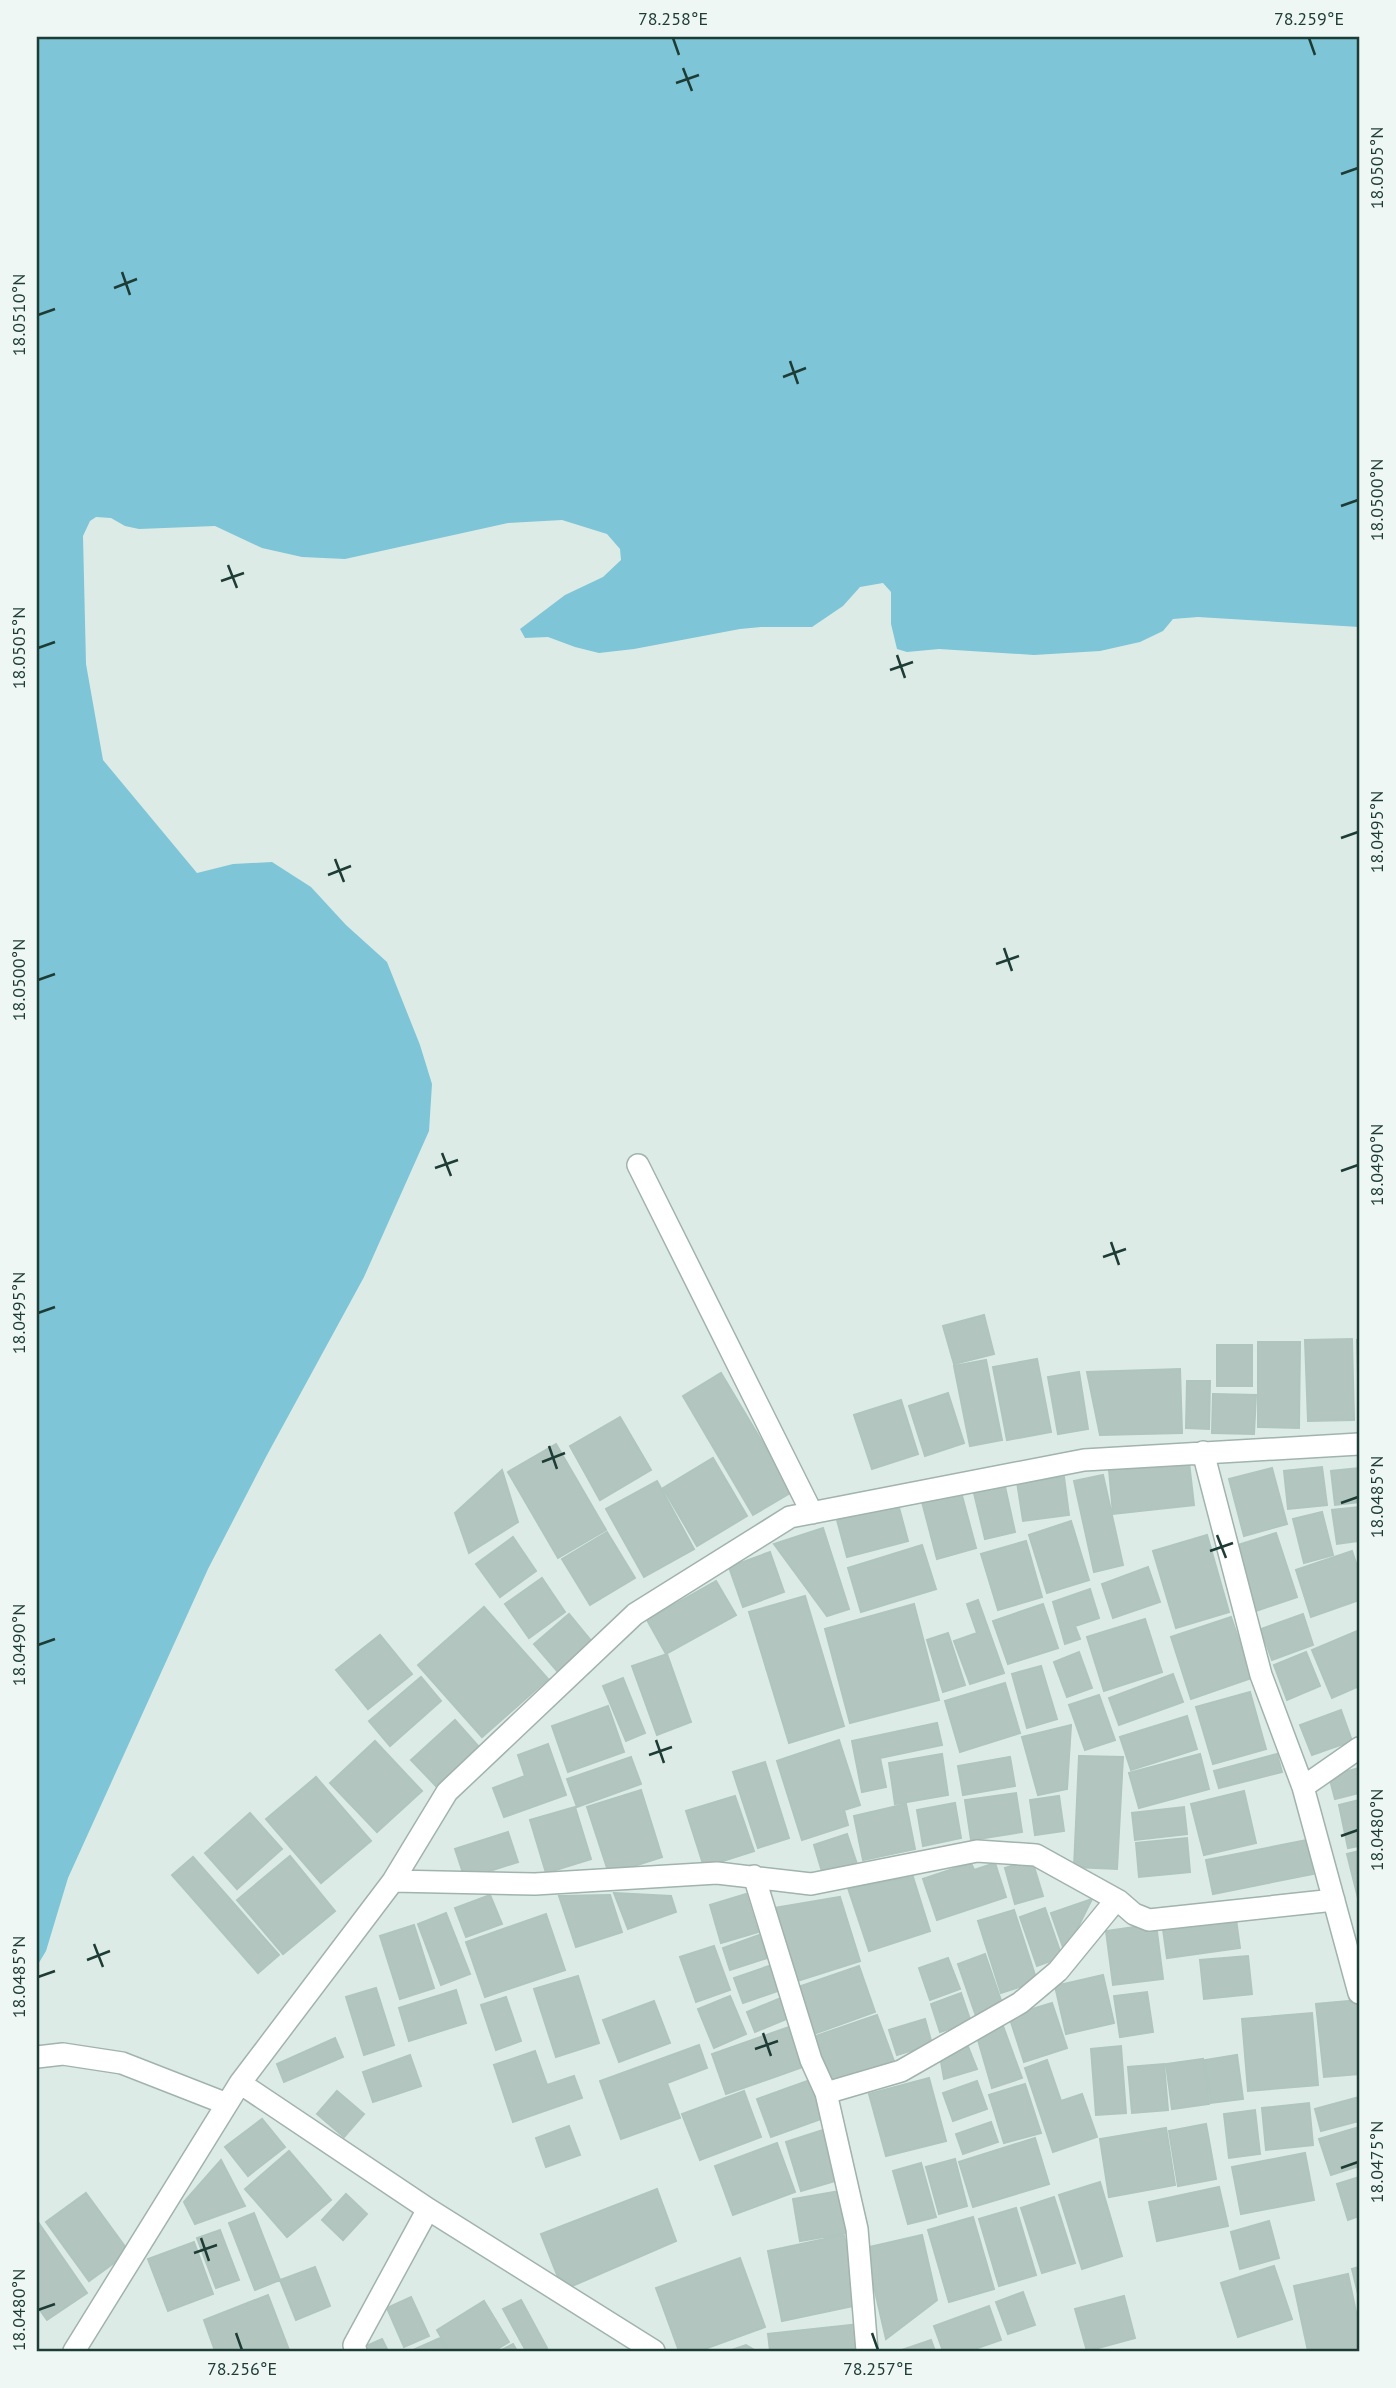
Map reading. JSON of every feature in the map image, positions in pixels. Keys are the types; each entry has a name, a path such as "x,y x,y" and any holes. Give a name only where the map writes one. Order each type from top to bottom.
{"street":[{"path":"638,1165 812,1513"},
{"path":"74,2351 240,2083 393,1881 447,1792 635,1614 790,1517 1084,1460 1359,1444"},
{"path":"1203,1452 1261,1675 1303,1787 1359,1993"},
{"path":"1303,1787 1359,1748"},
{"path":"393,1881 535,1884 717,1873 811,1884 977,1851 1036,1855 1116,1900 1134,1914 1149,1920 1334,1899"},
{"path":"754,1876 811,2060 826,2093 857,2230 867,2351"},
{"path":"826,2093 901,2071 1020,2003 1058,1971 1116,1900"},
{"path":"37,2057 63,2053 121,2063 227,2104"},
{"path":"240,2083 428,2208 654,2351"},
{"path":"356,2351 354,2344 428,2208"}],"water":[{"path":"37,37 1359,37 1359,627 1198,617 1173,619 1163,631 1140,642 1100,651 1034,655 939,649 907,652 897,649 891,624 891,592 883,583 860,587 843,606 812,627 740,629 599,653 548,637 525,638 520,629 565,595 603,577 621,560 620,549 607,534 562,520 508,523 345,559 302,557 262,548 215,526 139,529 125,526 111,518 96,517 90,521 83,536 86,664 103,760 197,873 233,864 272,862 311,887 346,925 387,962 420,1045 432,1084 429,1131 364,1277 208,1569 68,1878 46,1951 37,1966"}],"building":[{"path":"984,1315 994,1354 954,1364 943,1326"},
{"path":"1352,1339 1354,1420 1308,1421 1305,1340"},
{"path":"1357,1340 1359,1340 1359,1411"},
{"path":"1258,1342 1300,1342 1299,1428 1258,1427"},
{"path":"1217,1345 1252,1345 1252,1386 1217,1386"},
{"path":"1037,1359 1051,1432 1007,1440 993,1367"},
{"path":"986,1360 1002,1440 970,1446 954,1366"},
{"path":"1180,1369 1182,1433 1100,1435 1087,1372"},
{"path":"1079,1372 1088,1429 1058,1434 1048,1377"},
{"path":"721,1373 792,1492 753,1515 683,1396"},
{"path":"1187,1381 1210,1381 1209,1429 1186,1428"},
{"path":"948,1393 964,1443 925,1456 909,1406"},
{"path":"1213,1394 1256,1395 1254,1434 1212,1433"},
{"path":"901,1400 918,1454 872,1469 854,1415"},
{"path":"620,1417 651,1470 600,1500 570,1446"},
{"path":"556,1444 606,1530 558,1558 508,1472"},
{"path":"713,1458 747,1516 697,1546 663,1488"},
{"path":"1189,1462 1194,1505 1113,1514 1109,1470"},
{"path":"1322,1467 1327,1505 1288,1509 1284,1471"},
{"path":"1272,1468 1287,1524 1244,1536 1229,1479"},
{"path":"1359,1468 1359,1502 1335,1505 1331,1471"},
{"path":"502,1470 518,1522 469,1553 455,1513"},
{"path":"1103,1475 1123,1565 1094,1572 1074,1481"},
{"path":"1064,1477 1069,1515 1023,1521 1017,1482"},
{"path":"657,1481 694,1549 644,1577 606,1509"},
{"path":"1004,1482 1015,1532 985,1539 973,1489"},
{"path":"961,1492 976,1548 937,1559 922,1502"},
{"path":"898,1504 908,1541 847,1557 837,1520"},
{"path":"1359,1507 1359,1541 1337,1544 1332,1510"},
{"path":"1322,1512 1333,1555 1304,1563 1293,1519"},
{"path":"1071,1521 1089,1580 1047,1593 1029,1535"},
{"path":"823,1528 849,1609 827,1616 774,1544"},
{"path":"607,1532 635,1578 590,1605 562,1559"},
{"path":"1276,1533 1297,1597 1256,1611 1235,1546"},
{"path":"1207,1535 1229,1612 1176,1628 1153,1551"},
{"path":"513,1537 536,1571 500,1597 476,1564"},
{"path":"1026,1541 1042,1597 998,1610 981,1554"},
{"path":"922,1545 936,1589 861,1612 848,1568"},
{"path":"1352,1551 1359,1572 1359,1600 1311,1617 1296,1570"},
{"path":"770,1552 784,1592 743,1607 729,1567"},
{"path":"1148,1567 1160,1602 1113,1618 1102,1584"},
{"path":"542,1578 565,1612 529,1638 505,1604"},
{"path":"716,1581 736,1615 666,1654 647,1620"},
{"path":"1090,1589 1099,1618 1075,1626 1080,1639 1065,1644 1053,1602"},
{"path":"805,1596 844,1726 789,1743 749,1612"},
{"path":"978,1600 1004,1673 970,1684 954,1641 977,1633 967,1604"},
{"path":"914,1604 939,1700 850,1723 825,1629"},
{"path":"1043,1604 1058,1648 1008,1664 993,1621"},
{"path":"484,1607 548,1679 482,1737 418,1665"},
{"path":"569,1614 593,1643 558,1672 534,1644"},
{"path":"1303,1614 1313,1645 1272,1660 1261,1629"},
{"path":"1231,1617 1252,1678 1191,1699 1171,1637"},
{"path":"1145,1619 1162,1672 1104,1691 1087,1637"},
{"path":"1357,1631 1359,1686 1332,1698 1312,1650"},
{"path":"948,1633 965,1685 943,1692 927,1640"},
{"path":"380,1635 412,1674 368,1709 336,1670"},
{"path":"1079,1652 1092,1688 1067,1697 1054,1662"},
{"path":"1306,1652 1320,1686 1287,1700 1274,1665"},
{"path":"667,1654 691,1722 657,1735 632,1666"},
{"path":"1041,1666 1057,1719 1027,1728 1012,1674"},
{"path":"1173,1674 1183,1702 1119,1725 1109,1698"},
{"path":"421,1677 441,1701 390,1746 369,1721"},
{"path":"623,1678 645,1733 626,1741 603,1686"},
{"path":"1005,1683 1020,1733 960,1752 945,1701"},
{"path":"1250,1692 1266,1749 1213,1764 1196,1707"},
{"path":"1099,1695 1115,1740 1085,1750 1069,1705"},
{"path":"608,1706 624,1752 568,1772 552,1726"},
{"path":"1341,1710 1352,1741 1312,1755 1300,1725"},
{"path":"1187,1716 1197,1749 1131,1770 1120,1737"},
{"path":"455,1720 479,1747 436,1786 411,1760"},
{"path":"937,1723 942,1745 880,1758 886,1787 862,1792 852,1741"},
{"path":"1071,1725 1067,1789 1038,1795 1022,1737"},
{"path":"839,1740 860,1805 844,1810 848,1825 802,1840 777,1761"},
{"path":"375,1741 422,1791 377,1832 330,1783"},
{"path":"548,1744 566,1795 504,1817 493,1788 525,1776 518,1755"},
{"path":"942,1754 948,1795 895,1804 889,1763"},
{"path":"1200,1754 1209,1789 1139,1808 1129,1773"},
{"path":"1277,1754 1282,1772 1219,1788 1214,1771"},
{"path":"1079,1756 1123,1757 1117,1869 1074,1867"},
{"path":"631,1757 641,1784 577,1807 567,1779"},
{"path":"1010,1757 1015,1786 963,1795 958,1766"},
{"path":"765,1762 789,1838 758,1848 733,1772"},
{"path":"1359,1768 1359,1793 1335,1799 1329,1776"},
{"path":"316,1777 371,1841 321,1883 266,1819"},
{"path":"641,1790 662,1857 609,1874 587,1807"},
{"path":"1244,1791 1256,1843 1204,1855 1191,1804"},
{"path":"1016,1793 1022,1832 971,1840 965,1800"},
{"path":"735,1796 754,1851 704,1867 686,1811"},
{"path":"1059,1796 1064,1831 1035,1835 1030,1800"},
{"path":"1359,1800 1359,1846 1348,1848 1339,1805"},
{"path":"955,1803 961,1838 923,1846 917,1810"},
{"path":"906,1804 915,1849 863,1860 854,1816"},
{"path":"575,1807 591,1859 546,1873 530,1820"},
{"path":"1184,1807 1187,1834 1135,1840 1132,1813"},
{"path":"250,1813 282,1849 237,1889 205,1853"},
{"path":"508,1832 518,1862 465,1879 455,1849"},
{"path":"847,1834 857,1864 823,1875 814,1845"},
{"path":"1187,1838 1190,1872 1139,1877 1136,1843"},
{"path":"1307,1840 1313,1874 1213,1894 1206,1860"},
{"path":"1359,1851 1359,1902 1347,1854"},
{"path":"290,1856 335,1911 283,1954 237,1900"},
{"path":"193,1857 279,1955 258,1973 172,1875"},
{"path":"1032,1860 1043,1896 1015,1904 1005,1868"},
{"path":"971,1863 974,1870 995,1863 1006,1897 937,1920 923,1879"},
{"path":"913,1877 930,1931 869,1951 848,1888"},
{"path":"614,1893 671,1896 676,1912 628,1929"},
{"path":"746,1894 758,1932 721,1943 710,1905"},
{"path":"490,1895 502,1924 466,1937 455,1908"},
{"path":"610,1895 622,1932 576,1947 559,1896"},
{"path":"840,1897 860,1961 791,1983 768,1909"},
{"path":"1092,1899 1065,1953 1051,1913"},
{"path":"1045,1908 1062,1957 1037,1966 1020,1917"},
{"path":"1014,1910 1037,1981 1001,1993 978,1921"},
{"path":"1235,1912 1240,1948 1167,1958 1162,1922"},
{"path":"446,1913 470,1974 441,1985 418,1924"},
{"path":"546,1914 565,1970 485,1997 466,1942"},
{"path":"1156,1924 1163,1979 1113,1985 1106,1931"},
{"path":"414,1925 434,1988 400,1999 380,1936"},
{"path":"759,1935 767,1958 730,1970 723,1948"},
{"path":"714,1946 730,1990 696,2002 680,1957"},
{"path":"985,1954 1004,2009 977,2019 958,1964"},
{"path":"1248,1956 1252,1994 1204,1999 1200,1960"},
{"path":"948,1958 960,1989 930,2000 919,1968"},
{"path":"772,1965 781,1990 743,2003 734,1978"},
{"path":"859,1966 875,2012 811,2035 795,1988"},
{"path":"1103,1975 1114,2023 1066,2034 1055,1986"},
{"path":"578,1976 599,2043 556,2057 534,1989"},
{"path":"376,1988 394,2045 364,2055 346,1997"},
{"path":"456,1990 466,2023 409,2041 399,2008"},
{"path":"1147,1992 1153,2032 1120,2037 1114,1996"},
{"path":"961,1993 971,2022 940,2032 931,2004"},
{"path":"788,1995 796,2015 755,2032 747,2012"},
{"path":"730,1996 746,2034 714,2048 698,2009"},
{"path":"506,1997 521,2041 496,2050 481,2005"},
{"path":"1359,2000 1359,2074 1324,2077 1316,2004"},
{"path":"654,2001 670,2043 619,2062 603,2020"},
{"path":"1052,2003 1067,2048 1024,2062 1009,2016"},
{"path":"1312,2013 1318,2085 1248,2091 1242,2019"},
{"path":"877,2015 895,2064 830,2086 813,2037"},
{"path":"925,2019 932,2044 897,2055 889,2030"},
{"path":"1003,2026 1022,2078 992,2088 978,2040"},
{"path":"789,2027 803,2067 726,2094 712,2054"},
{"path":"335,2038 343,2057 284,2082 277,2064"},
{"path":"967,2044 977,2069 944,2079 940,2056"},
{"path":"699,2045 707,2068 667,2083 680,2118 621,2139 600,2081"},
{"path":"1121,2046 1126,2113 1096,2115 1091,2049"},
{"path":"535,2051 547,2085 574,2076 582,2098 513,2122 494,2065"},
{"path":"410,2055 421,2086 373,2102 363,2072"},
{"path":"1237,2055 1243,2099 1211,2103 1205,2060"},
{"path":"1203,2059 1209,2104 1172,2109 1166,2064"},
{"path":"1047,2060 1061,2101 1082,2094 1097,2137 1053,2152 1025,2068"},
{"path":"1164,2064 1168,2110 1132,2113 1128,2067"},
{"path":"929,2078 946,2141 886,2156 869,2094"},
{"path":"810,2080 824,2118 771,2137 757,2099"},
{"path":"977,2081 987,2109 953,2121 943,2093"},
{"path":"1025,2084 1041,2133 1004,2143 989,2095"},
{"path":"337,2091 364,2114 344,2137 317,2114"},
{"path":"744,2091 761,2137 700,2160 682,2114"},
{"path":"1359,2097 1359,2121 1321,2131 1315,2109"},
{"path":"1309,2103 1313,2145 1266,2150 1262,2108"},
{"path":"1255,2110 1260,2154 1229,2158 1224,2114"},
{"path":"262,2119 285,2147 248,2176 225,2147"},
{"path":"991,2122 998,2142 963,2154 956,2134"},
{"path":"1206,2124 1216,2179 1178,2186 1169,2131"},
{"path":"569,2126 580,2155 546,2167 536,2138"},
{"path":"1359,2127 1359,2166 1331,2175 1319,2139"},
{"path":"829,2128 845,2178 801,2191 786,2142"},
{"path":"1166,2128 1175,2185 1109,2197 1100,2139"},
{"path":"1035,2138 1049,2184 973,2207 959,2162"},
{"path":"777,2143 795,2192 733,2215 715,2166"},
{"path":"289,2151 331,2200 287,2237 245,2189"},
{"path":"1305,2153 1314,2200 1241,2214 1232,2167"},
{"path":"955,2159 967,2206 939,2214 926,2167"},
{"path":"221,2160 245,2206 195,2224 184,2202"},
{"path":"921,2163 936,2217 908,2224 893,2171"},
{"path":"1359,2177 1359,2216 1348,2220 1337,2184"},
{"path":"1100,2182 1122,2256 1082,2269 1059,2195"},
{"path":"1219,2187 1228,2226 1157,2241 1149,2202"},
{"path":"657,2189 676,2241 563,2290 541,2234"},
{"path":"846,2190 853,2232 800,2241 793,2199"},
{"path":"86,2193 129,2252 89,2281 46,2222"},
{"path":"346,2194 367,2214 343,2240 322,2220"},
{"path":"1054,2197 1075,2263 1042,2273 1021,2208"},
{"path":"1016,2208 1036,2275 999,2286 979,2219"},
{"path":"254,2213 280,2280 255,2290 229,2223"},
{"path":"973,2217 994,2289 949,2302 928,2230"},
{"path":"1269,2221 1279,2258 1240,2269 1231,2232"},
{"path":"38,2222 87,2293 47,2320 37,2306"},
{"path":"220,2230 239,2280 216,2288 197,2238"},
{"path":"844,2235 858,2305 782,2321 768,2251"},
{"path":"922,2235 937,2300 886,2339 865,2248"},
{"path":"194,2242 213,2294 168,2311 148,2259"},
{"path":"740,2258 765,2327 699,2351 679,2351 656,2288"},
{"path":"1274,2266 1292,2319 1238,2337 1221,2283"},
{"path":"315,2267 330,2306 296,2320 280,2280"},
{"path":"1359,2267 1359,2298 1352,2269"},
{"path":"1348,2274 1359,2326 1359,2351 1308,2351 1294,2286"},
{"path":"1023,2292 1035,2325 1008,2334 996,2302"},
{"path":"268,2295 289,2350 215,2351 204,2320"},
{"path":"1124,2296 1135,2338 1087,2351 1075,2309"},
{"path":"411,2297 429,2336 404,2347 387,2308"},
{"path":"521,2300 547,2348 526,2351 503,2309"},
{"path":"484,2301 509,2342 494,2351 449,2351 437,2330"},
{"path":"989,2306 1001,2340 969,2351 943,2351 934,2326"},
{"path":"859,2324 862,2348 835,2351 770,2351 768,2334"},
{"path":"440,2338 447,2351 411,2351"},
{"path":"382,2339 388,2351 366,2351 364,2347"},
{"path":"931,2340 935,2351 899,2351"},
{"path":"513,2344 517,2351 500,2351"},
{"path":"746,2345 756,2351 729,2351"}]}
